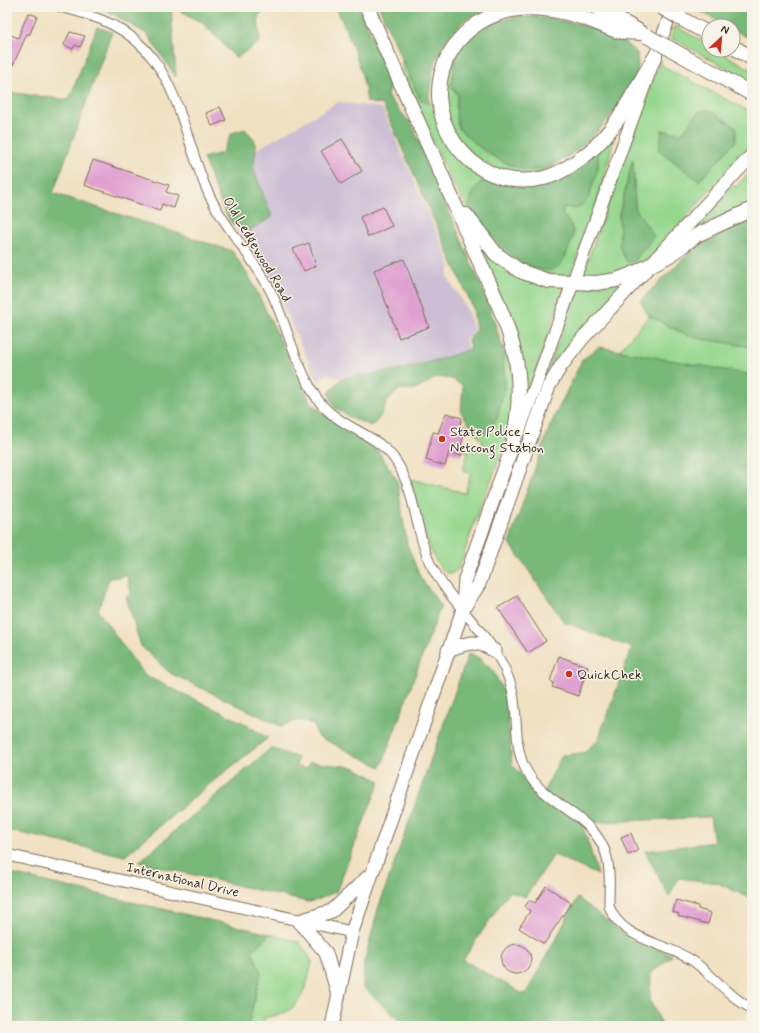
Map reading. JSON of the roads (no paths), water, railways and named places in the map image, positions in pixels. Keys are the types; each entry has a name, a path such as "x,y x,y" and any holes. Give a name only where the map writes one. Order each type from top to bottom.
{"highway":[{"path":"367,7 504,320 512,343 516,362 519,400 517,421 511,450 465,579 463,609"},
{"path":"596,7 752,94"},
{"path":"661,7 675,12 701,29"},
{"path":"644,34 618,31 578,16 547,10 520,9 488,18 465,32 449,53 442,69 440,83 441,115 450,137 457,147 473,163 488,172 503,177 531,180 554,175 588,153 610,130 625,109 637,85 655,57"},
{"path":"741,52 752,58"},
{"path":"332,1026 352,932 370,875 463,609 479,584 542,404 555,376 582,339 752,155"},
{"path":"449,192 483,238 509,265 536,278 573,283 596,283 617,280 670,255 697,235 752,209"},
{"path":"448,650 472,642 481,644 495,651"},
{"path":"338,993 326,953 299,922 332,911 370,875"}],"main road":[{"path":"511,450 655,57 675,12"},
{"name":"International Drive","path":"7,854 299,922 352,932"}],"street":[{"name":"Old Ledgewood Road","path":"60,7 96,17 119,27 137,41 154,60 169,88 209,196 268,286 287,326 298,361 307,382 324,408 337,418 382,445 398,464 406,481 417,525 430,564 495,651 506,671 513,691 517,716 520,754 525,769 537,786 582,821 593,832 602,845 607,858 609,873 609,906 616,919 635,934 691,960 737,1000 752,1009"}],"place":[{"name":"State Police - Netcong Station","path":"442,439"},
{"name":"QuickChek","path":"569,674"}]}
